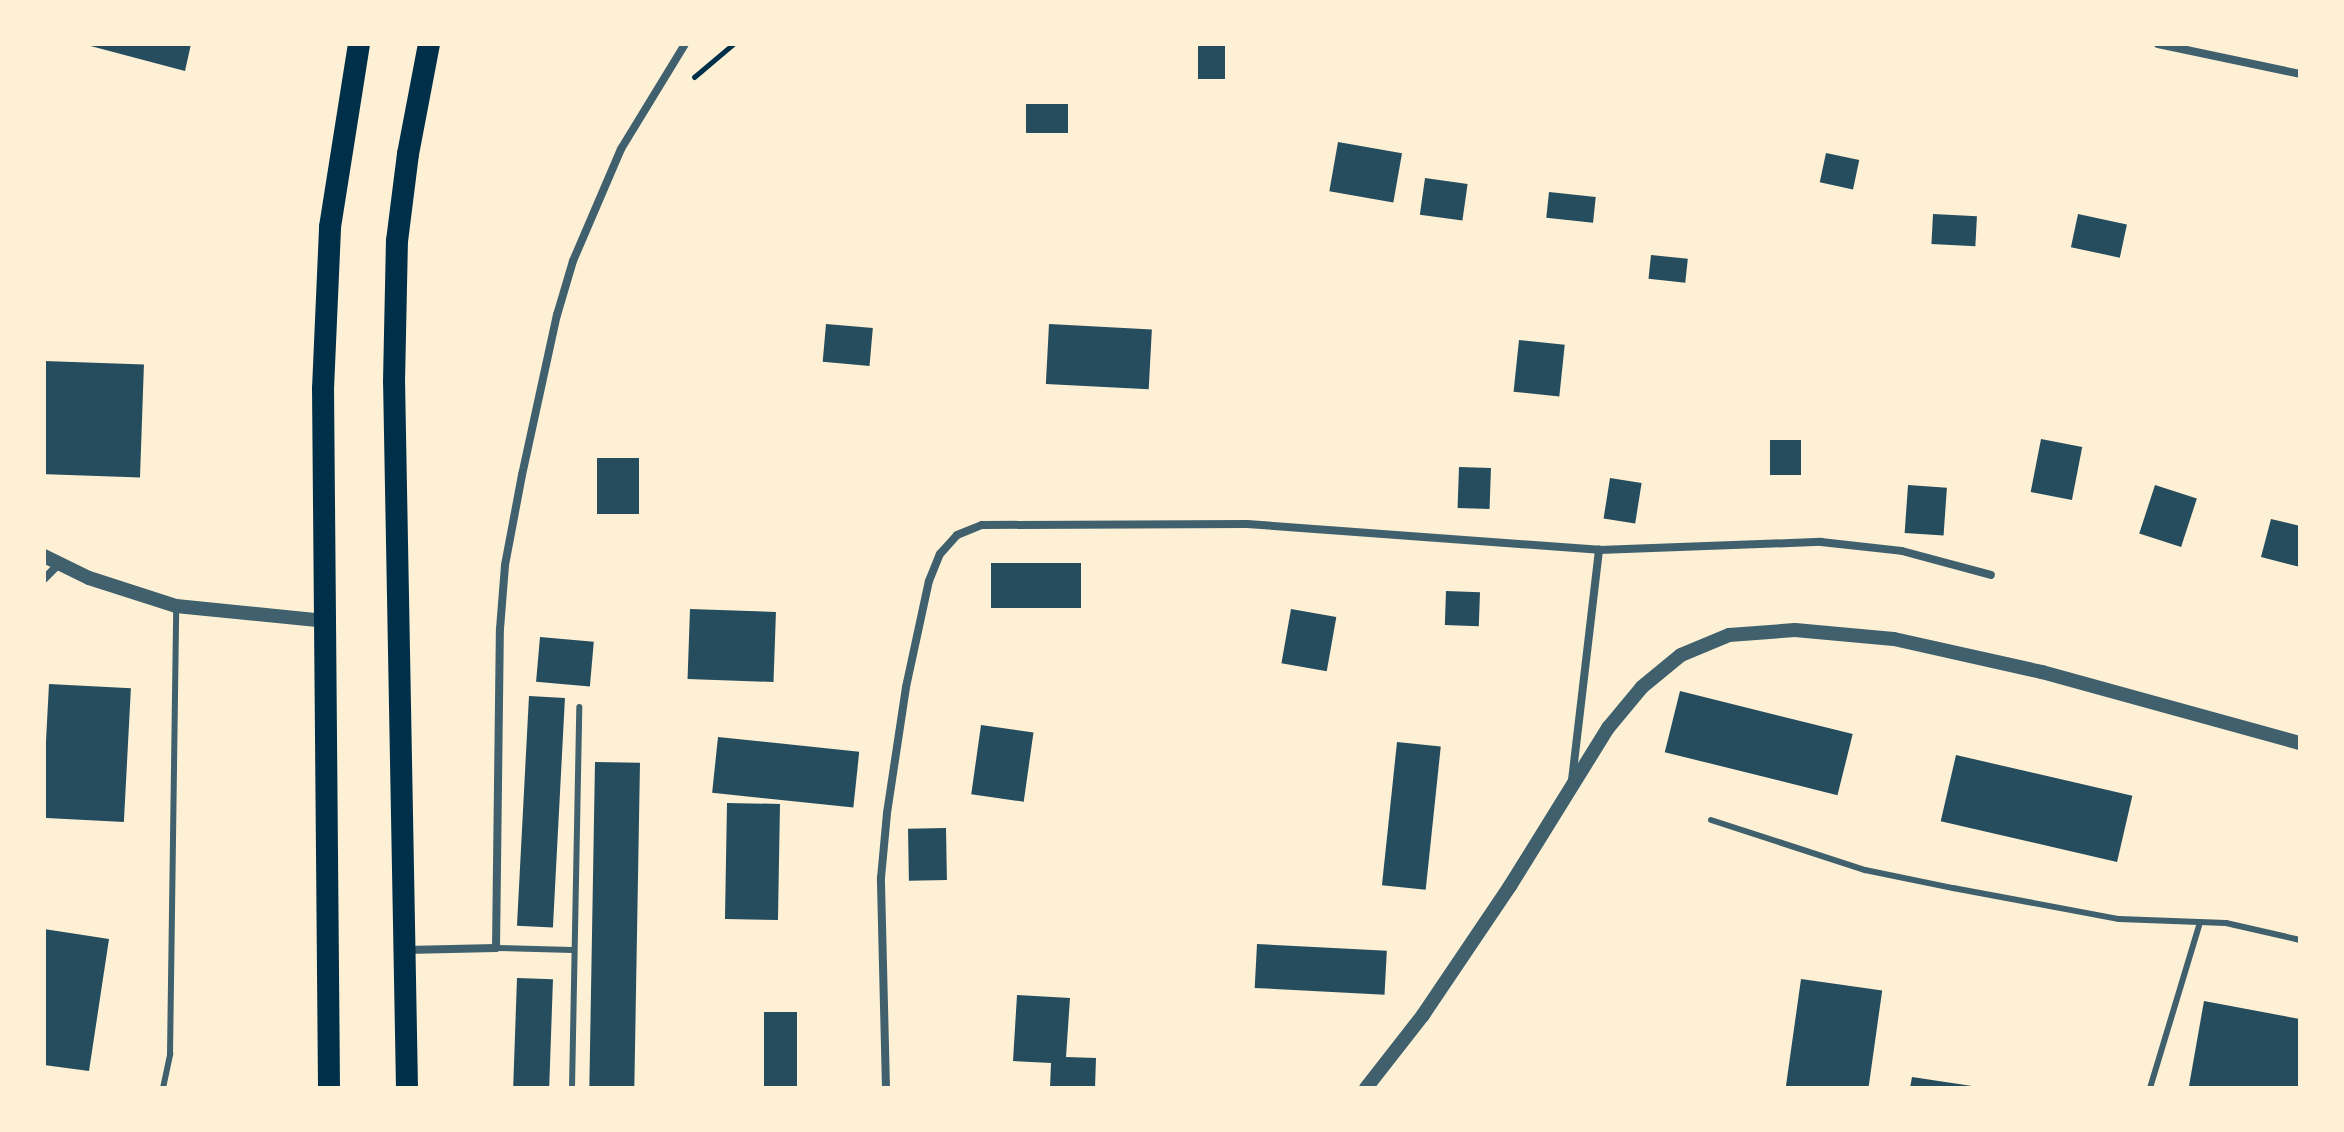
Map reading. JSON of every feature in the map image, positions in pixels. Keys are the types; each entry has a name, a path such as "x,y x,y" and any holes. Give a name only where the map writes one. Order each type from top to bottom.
{"highway":[{"path":"329,1088 323,389 330,227 359,44"},
{"path":"407,1088 394,382 397,241 408,154 429,44"}],"street":[{"path":"406,950 496,948 500,629 505,565 522,475 557,315 573,261 621,149 685,44"},
{"path":"2158,44 2300,74"},
{"path":"886,1088 881,878 887,813 906,687 929,581 940,554 957,535 982,525 1247,524 1599,550 1821,542 1902,551 1991,575"},
{"path":"1571,787 1599,550"},
{"path":"44,556 127,592 176,606 327,621"},
{"path":"44,579 59,564"},
{"path":"1366,1088 1423,1015 1608,728 1634,697 1681,655 1729,635 1795,630 1894,639 2042,672 2300,743"}],"lane":[{"path":"163,1088 170,1054 176,606"},
{"path":"572,1088 579,707"},
{"path":"1711,820 1865,870 2119,919 2226,923 2300,940"},
{"path":"2150,1088 2200,922"},
{"path":"496,948 573,950"}],"building":[{"path":"83,44 191,44 185,71"},
{"path":"1198,44 1225,44 1225,79 1198,79"},
{"path":"1026,104 1068,104 1068,133 1026,133"},
{"path":"1338,142 1402,153 1393,203 1329,191"},
{"path":"1826,153 1859,160 1853,189 1820,182"},
{"path":"1425,178 1468,184 1462,221 1420,215"},
{"path":"1549,192 1596,197 1593,223 1546,218"},
{"path":"1933,214 1977,216 1975,246 1931,244"},
{"path":"2078,214 2127,224 2120,258 2071,247"},
{"path":"1651,255 1688,259 1685,283 1648,279"},
{"path":"826,324 873,328 870,366 823,362"},
{"path":"1049,324 1152,329 1149,389 1046,384"},
{"path":"1519,340 1565,345 1559,397 1514,392"},
{"path":"44,361 144,364 140,477 44,474"},
{"path":"2041,439 2082,447 2072,500 2031,492"},
{"path":"1770,440 1801,440 1801,475 1770,475"},
{"path":"597,458 639,458 639,514 597,514"},
{"path":"1459,467 1491,468 1490,509 1458,508"},
{"path":"1610,478 1642,483 1635,524 1604,518"},
{"path":"1908,485 1947,488 1944,536 1905,533"},
{"path":"2155,485 2197,499 2181,547 2139,534"},
{"path":"2271,519 2300,526 2300,567 2261,557"},
{"path":"991,563 1081,563 1081,608 991,608"},
{"path":"1446,591 1480,592 1479,626 1445,625"},
{"path":"690,609 776,612 774,682 688,679"},
{"path":"1291,609 1336,617 1327,671 1281,663"},
{"path":"540,637 594,642 590,687 536,682"},
{"path":"49,684 131,688 124,822 44,818"},
{"path":"1680,691 1853,734 1837,795 1665,752"},
{"path":"529,696 565,698 553,928 517,926"},
{"path":"981,725 1033,732 1024,802 971,794"},
{"path":"718,737 859,752 853,808 712,793"},
{"path":"1397,742 1441,747 1426,890 1382,885"},
{"path":"1956,755 2132,796 2117,862 1941,821"},
{"path":"595,762 640,763 634,1088 589,1088"},
{"path":"727,803 780,804 778,920 725,919"},
{"path":"946,828 947,880 909,881 908,829"},
{"path":"44,929 109,939 89,1071 44,1065"},
{"path":"1257,944 1387,951 1385,995 1255,988"},
{"path":"517,978 553,979 549,1088 513,1088"},
{"path":"1801,979 1882,990 1868,1088 1786,1088"},
{"path":"1017,995 1070,998 1066,1057 1096,1058 1095,1088 1050,1088 1051,1063 1013,1061"},
{"path":"2204,1001 2300,1019 2300,1088 2189,1086"},
{"path":"764,1012 797,1012 797,1088 764,1088"},
{"path":"1912,1077 1972,1086 1972,1088 1910,1088"}]}
